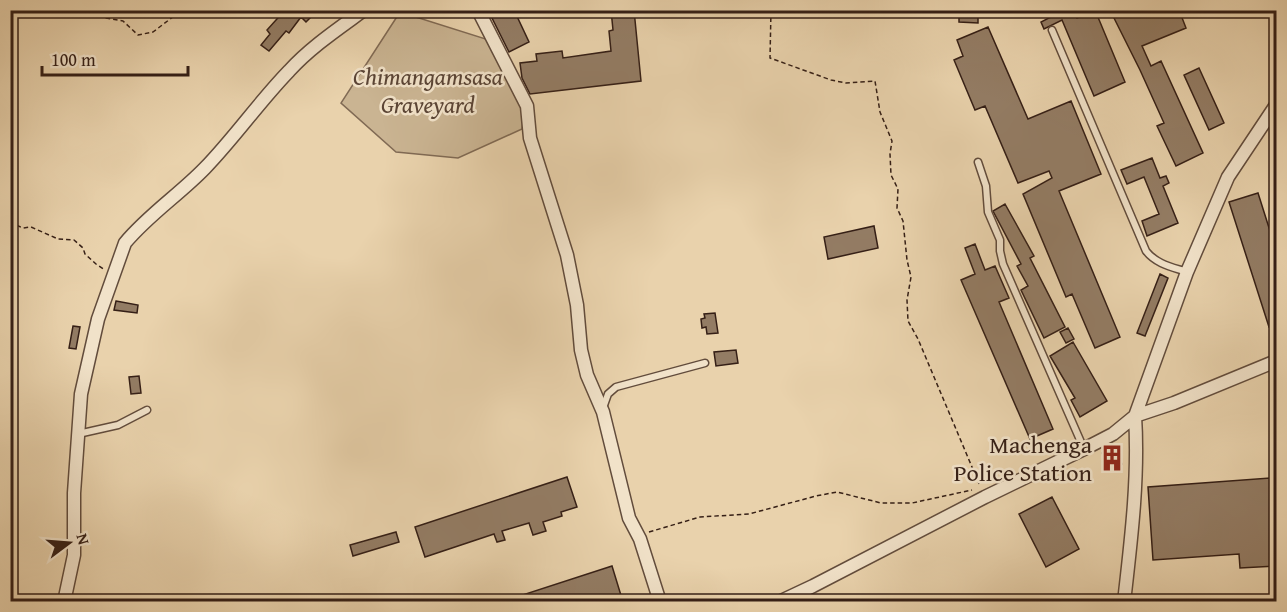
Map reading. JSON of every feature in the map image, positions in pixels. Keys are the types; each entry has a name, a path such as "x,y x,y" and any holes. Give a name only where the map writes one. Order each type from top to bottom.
{"street":[{"path":"64,602 74,555 78,434 87,363 98,319 125,243 133,233 197,177 288,71 317,45 364,10"},
{"path":"478,10 527,106 530,138 567,255 577,305 585,367 603,412 621,494 640,539 660,602"},
{"path":"1124,602 1137,439 1135,416 1187,272 1227,177 1276,105"},
{"path":"779,602 1113,434 1135,416 1174,403 1276,361"}],"lane":[{"path":"1052,30 1146,251 1160,263 1187,272"},
{"path":"978,162 986,186 988,212 1000,240 1003,264 1084,449"},
{"path":"603,412 604,401 616,387 705,363"},
{"path":"78,434 118,424 147,410"}],"path":[{"path":"93,10 106,18 123,21 138,35 153,32 182,10"},
{"path":"771,10 770,58 831,80 846,83 874,81 880,112 892,141 891,176 898,189 897,208 903,221 911,277 907,300 908,321 918,339 985,498"},
{"path":"10,228 16,225 23,228 31,227 58,239 74,240 96,264 114,273"},
{"path":"634,529 646,533 700,518 749,514 837,492 880,503 912,503 974,490 985,498"}],"green space":[{"name":"Chimangamsasa Graveyard","path":"400,12 489,40 524,108 522,129 458,158 396,152 341,103"}],"building":[{"path":"285,10 318,10 306,22 301,17 289,33 286,31 269,51 261,45 270,34 267,30"},
{"path":"488,10 514,10 529,42 509,52"},
{"path":"611,10 634,10 641,81 530,94 522,78 520,63 537,61 536,54 562,51 563,58 611,51 609,31 613,30"},
{"path":"959,10 978,10 978,23 959,22"},
{"path":"1064,10 1073,10 1077,18 1095,10 1125,82 1094,96 1062,20 1044,29 1041,22"},
{"path":"1110,10 1179,10 1186,28 1142,46 1151,66 1161,61 1203,153 1176,166 1157,126 1164,123"},
{"path":"988,27 1028,119 1071,101 1101,174 1059,191 1120,337 1095,348 1072,294 1066,297 1023,194 1052,178 1049,171 1018,183 985,106 975,110 954,60 963,56 957,40"},
{"path":"1199,68 1224,123 1209,130 1184,75"},
{"path":"1152,158 1160,178 1166,176 1169,183 1163,186 1178,223 1147,236 1142,221 1159,214 1144,177 1127,184 1121,170"},
{"path":"1258,193 1276,250 1276,324 1269,327 1229,202"},
{"path":"1005,204 1034,256 1030,258 1065,327 1044,338 1021,290 1028,286 1017,266 1021,264 993,211"},
{"path":"874,226 878,248 828,259 824,237"},
{"path":"975,244 985,270 995,266 1009,298 999,302 1053,429 1030,439 961,280 975,274 965,248"},
{"path":"1160,274 1168,278 1145,336 1137,333"},
{"path":"116,301 138,305 137,313 114,310"},
{"path":"715,313 718,333 707,334 706,327 702,328 701,319 705,318 704,314"},
{"path":"73,326 80,327 76,349 69,348"},
{"path":"1068,328 1074,339 1066,343 1060,332"},
{"path":"1073,342 1107,401 1080,417 1071,400 1075,398 1050,356"},
{"path":"736,350 738,363 716,366 714,352"},
{"path":"139,376 141,393 131,394 129,377"},
{"name":"Machenga Police Station","path":"1113,447 1122,464 1111,470 1102,453"},
{"path":"567,477 577,507 561,512 562,516 543,522 546,531 533,535 529,523 502,531 505,540 497,542 494,534 425,557 415,527"},
{"path":"1270,478 1276,566 1240,568 1239,554 1153,560 1148,487"},
{"path":"1052,497 1079,549 1046,567 1019,514"},
{"path":"396,532 399,542 353,556 350,545"},
{"path":"612,566 623,602 507,602 507,600"}],"place":[{"name":"Machenga Police Station","path":"1112,458"}]}
